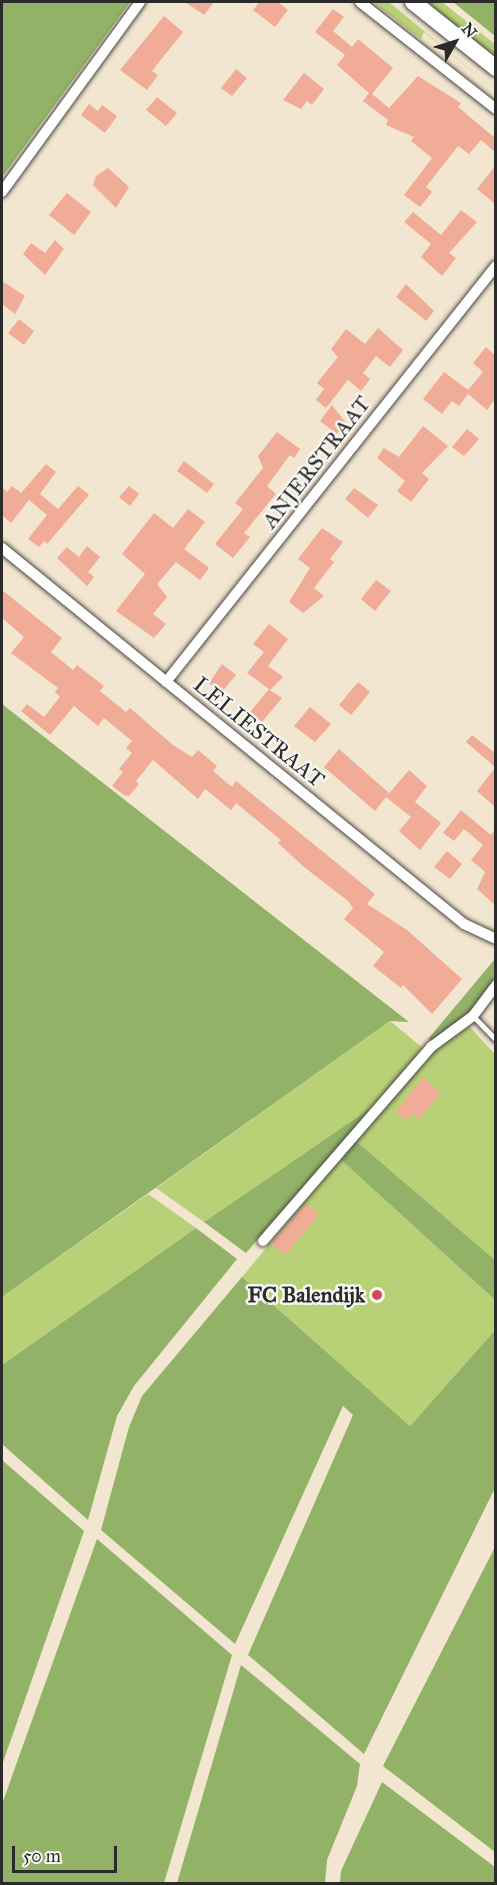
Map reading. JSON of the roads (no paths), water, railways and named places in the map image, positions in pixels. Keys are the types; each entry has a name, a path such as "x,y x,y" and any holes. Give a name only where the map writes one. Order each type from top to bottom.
{"main road":[{"path":"413,2 495,68"}],"street":[{"path":"2,192 140,2"},
{"path":"360,2 495,110"},
{"name":"ANJERSTRAAT","path":"166,682 495,266"},
{"name":"LELIESTRAAT","path":"2,548 464,924 495,939"},
{"path":"263,1241 431,1047 473,1016 495,985"}],"lane":[{"path":"473,1016 495,1040"}],"place":[{"name":"FC Balendijk","path":"377,1295"}]}
